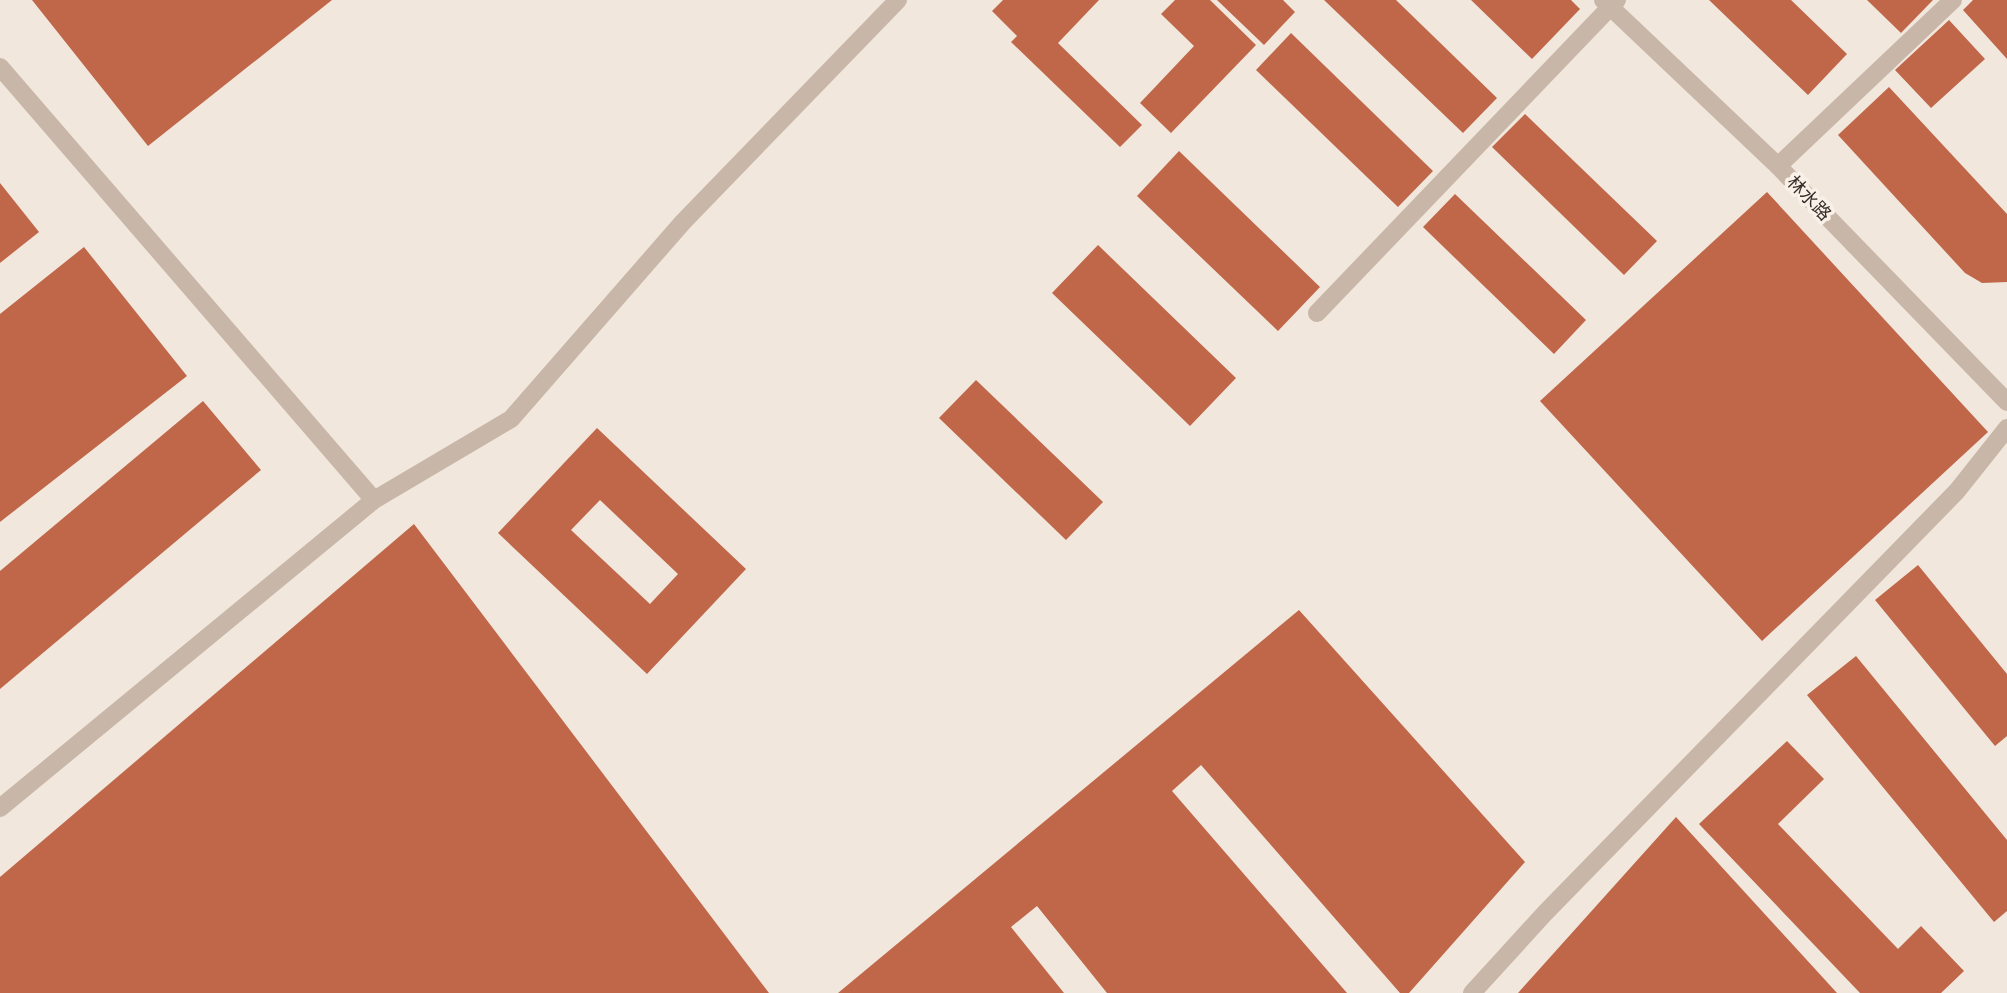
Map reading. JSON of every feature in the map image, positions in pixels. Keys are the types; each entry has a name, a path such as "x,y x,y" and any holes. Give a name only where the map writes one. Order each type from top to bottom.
{"street":[{"path":"0,808 374,500 511,419 683,222 898,0"},
{"path":"1778,166 1953,0"},
{"path":"1317,313 1610,2"},
{"name":"林水路","path":"1610,2 1778,166 2007,402"},
{"path":"0,67 374,500"},
{"path":"1472,993 1545,912 1957,491 2007,428"}],"building":[{"path":"32,0 332,0 148,146"},
{"path":"1003,0 1099,0 1058,43 1142,125 1120,147 1011,42 1017,36 992,11"},
{"path":"1175,0 1210,0 1256,45 1171,133 1140,103 1194,46 1161,14"},
{"path":"1217,0 1283,0 1295,12 1264,45"},
{"path":"1324,0 1396,0 1497,98 1463,133"},
{"path":"1471,0 1571,0 1580,9 1532,59"},
{"path":"1709,0 1791,0 1847,54 1808,95"},
{"path":"1867,0 1933,0 1901,33"},
{"path":"1973,0 2007,0 2007,59 1963,10"},
{"path":"1949,20 1985,59 1931,108 1895,70"},
{"path":"1291,33 1433,171 1398,207 1256,70"},
{"path":"1889,87 2007,214 2007,282 1982,283 1965,273 1838,135"},
{"path":"1525,114 1657,241 1624,275 1492,147"},
{"path":"1179,151 1320,287 1278,331 1137,196"},
{"path":"0,183 39,232 0,263"},
{"path":"1767,192 1988,432 1762,641 1540,401"},
{"path":"1455,194 1586,320 1554,354 1423,227"},
{"path":"1098,245 1236,378 1190,426 1052,293"},
{"path":"84,247 187,376 0,522 0,314"},
{"path":"976,380 1103,502 1066,540 939,418"},
{"path":"203,401 261,470 0,689 0,571"},
{"path":"597,428 746,569 647,674 498,533","holes":["600,500 678,574 650,604 571,530"]},
{"path":"414,524 769,993 0,993 0,877"},
{"path":"1918,565 2007,674 2007,736 1995,746 1875,600"},
{"path":"1299,610 1525,862 1409,993 1400,993 1201,765 1172,791 1347,993 1107,993 1037,906 1011,927 1064,993 838,993"},
{"path":"1856,656 2007,840 2007,911 1994,922 1807,695"},
{"path":"1787,741 1824,779 1778,824 1898,949 1921,926 1964,971 1941,993 1860,993 1699,824"},
{"path":"1676,817 1837,993 1518,993"}]}
